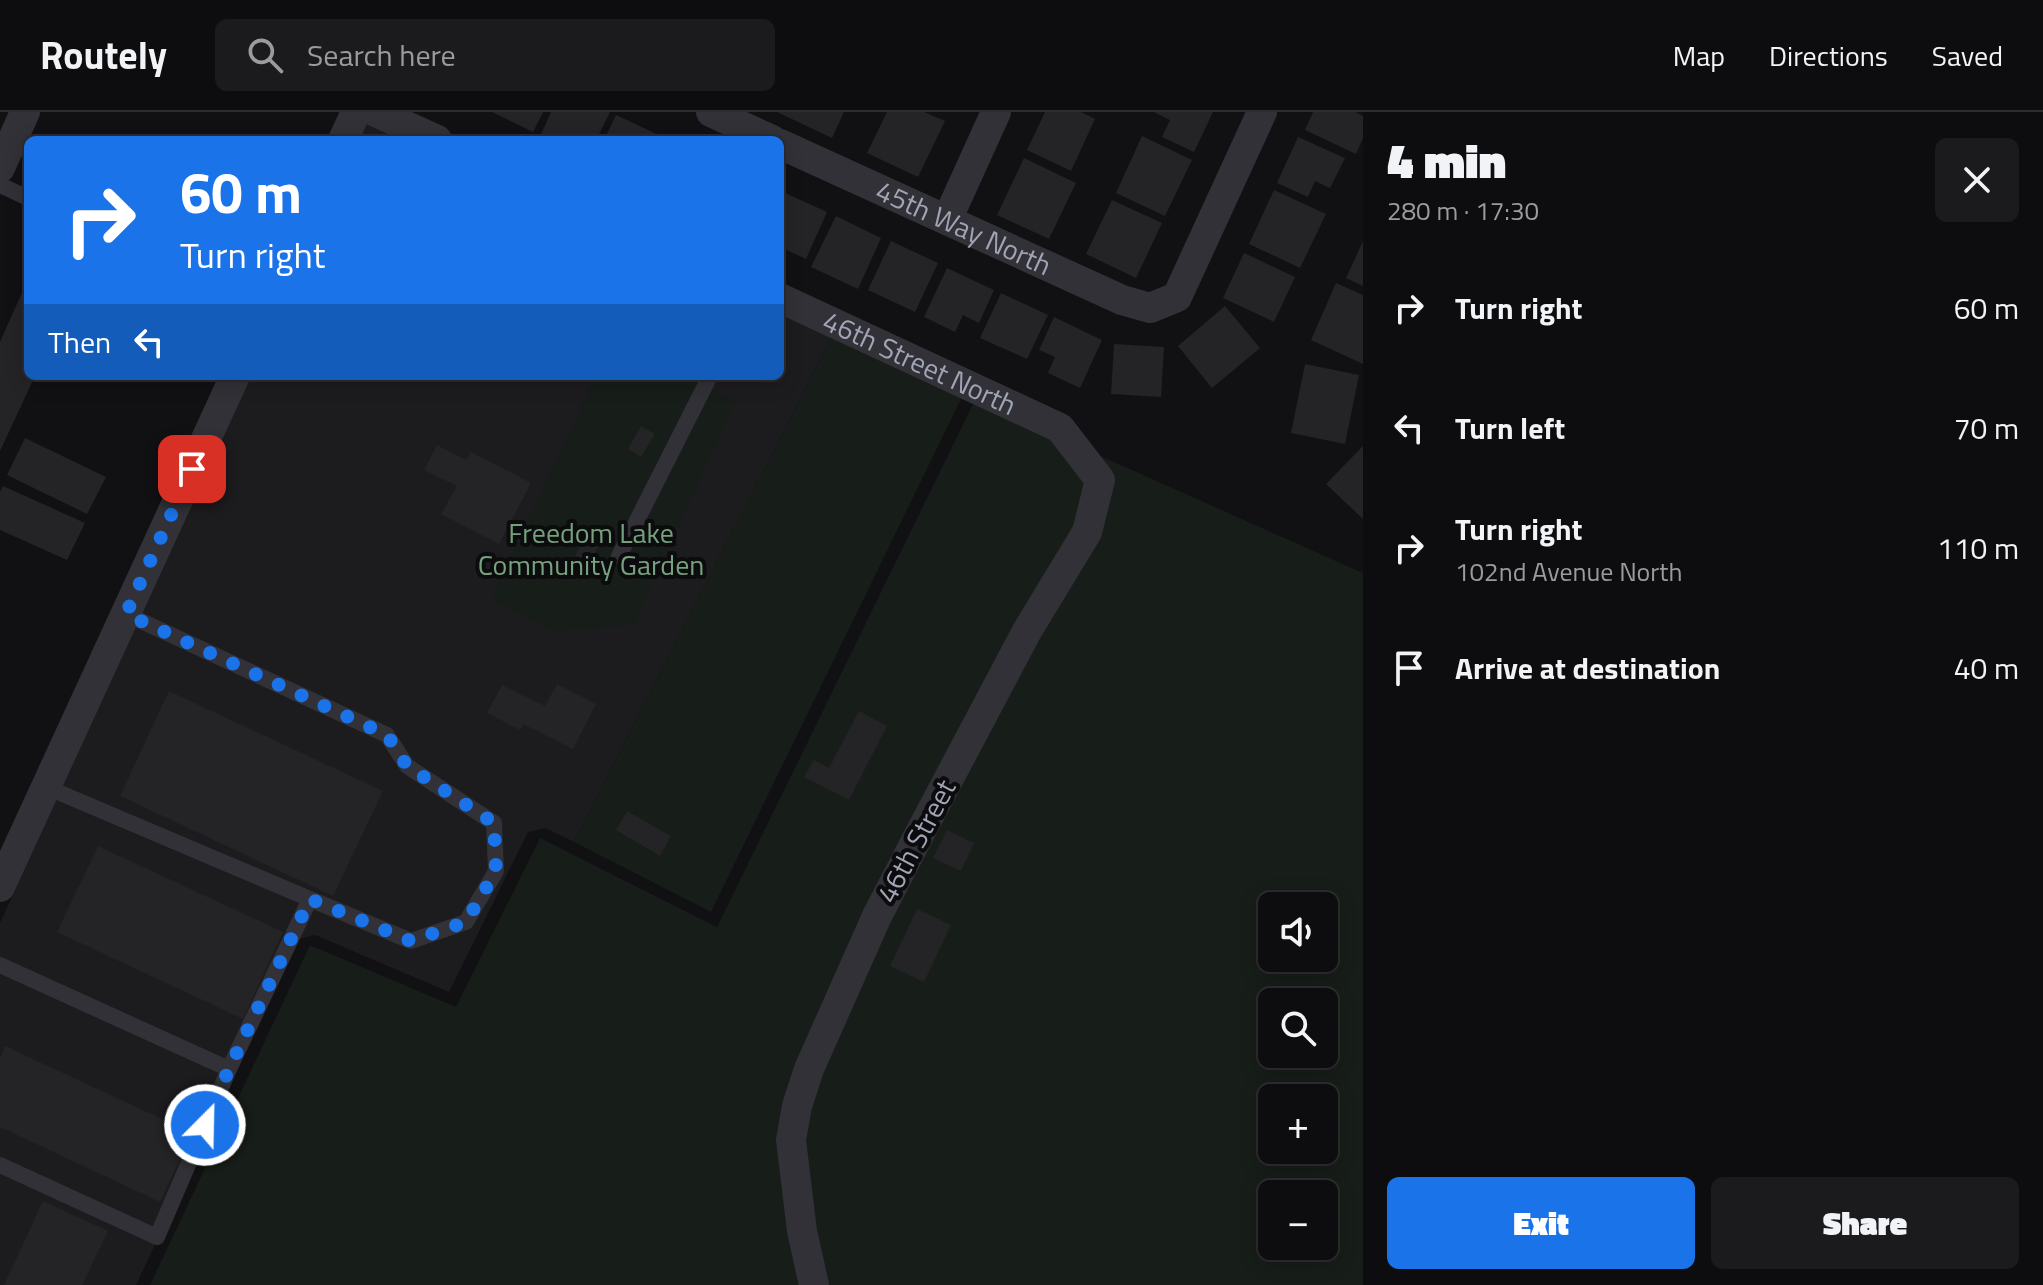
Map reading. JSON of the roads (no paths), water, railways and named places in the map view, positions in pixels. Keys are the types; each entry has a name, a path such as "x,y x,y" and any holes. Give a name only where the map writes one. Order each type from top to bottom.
{"street":[{"path":"0,168 25,112"},
{"path":"345,136 356,112"},
{"path":"376,112 428,136"},
{"path":"947,220 996,112"},
{"name":"45th Way North","path":"784,146 1122,300 1150,308 1177,297 1262,112"},
{"path":"725,115 764,136"},
{"name":"46th Street North","path":"784,300 1060,428"},
{"path":"0,887 233,380"},
{"name":"46th Street","path":"814,1285 802,1231 791,1140 797,1106 809,1069 877,916 1027,631 1087,532 1100,480 1060,428"}],"lane":[{"path":"0,185 24,196"},
{"path":"619,556 708,380"},
{"path":"46,787 411,941 466,922 496,871 494,823 407,766 387,735 126,614"},
{"path":"0,1165 157,1237 229,1069 310,899"},
{"path":"0,965 229,1069"}],"park label":[{"name":"Freedom Lake Community Garden","path":"591,549"}]}
